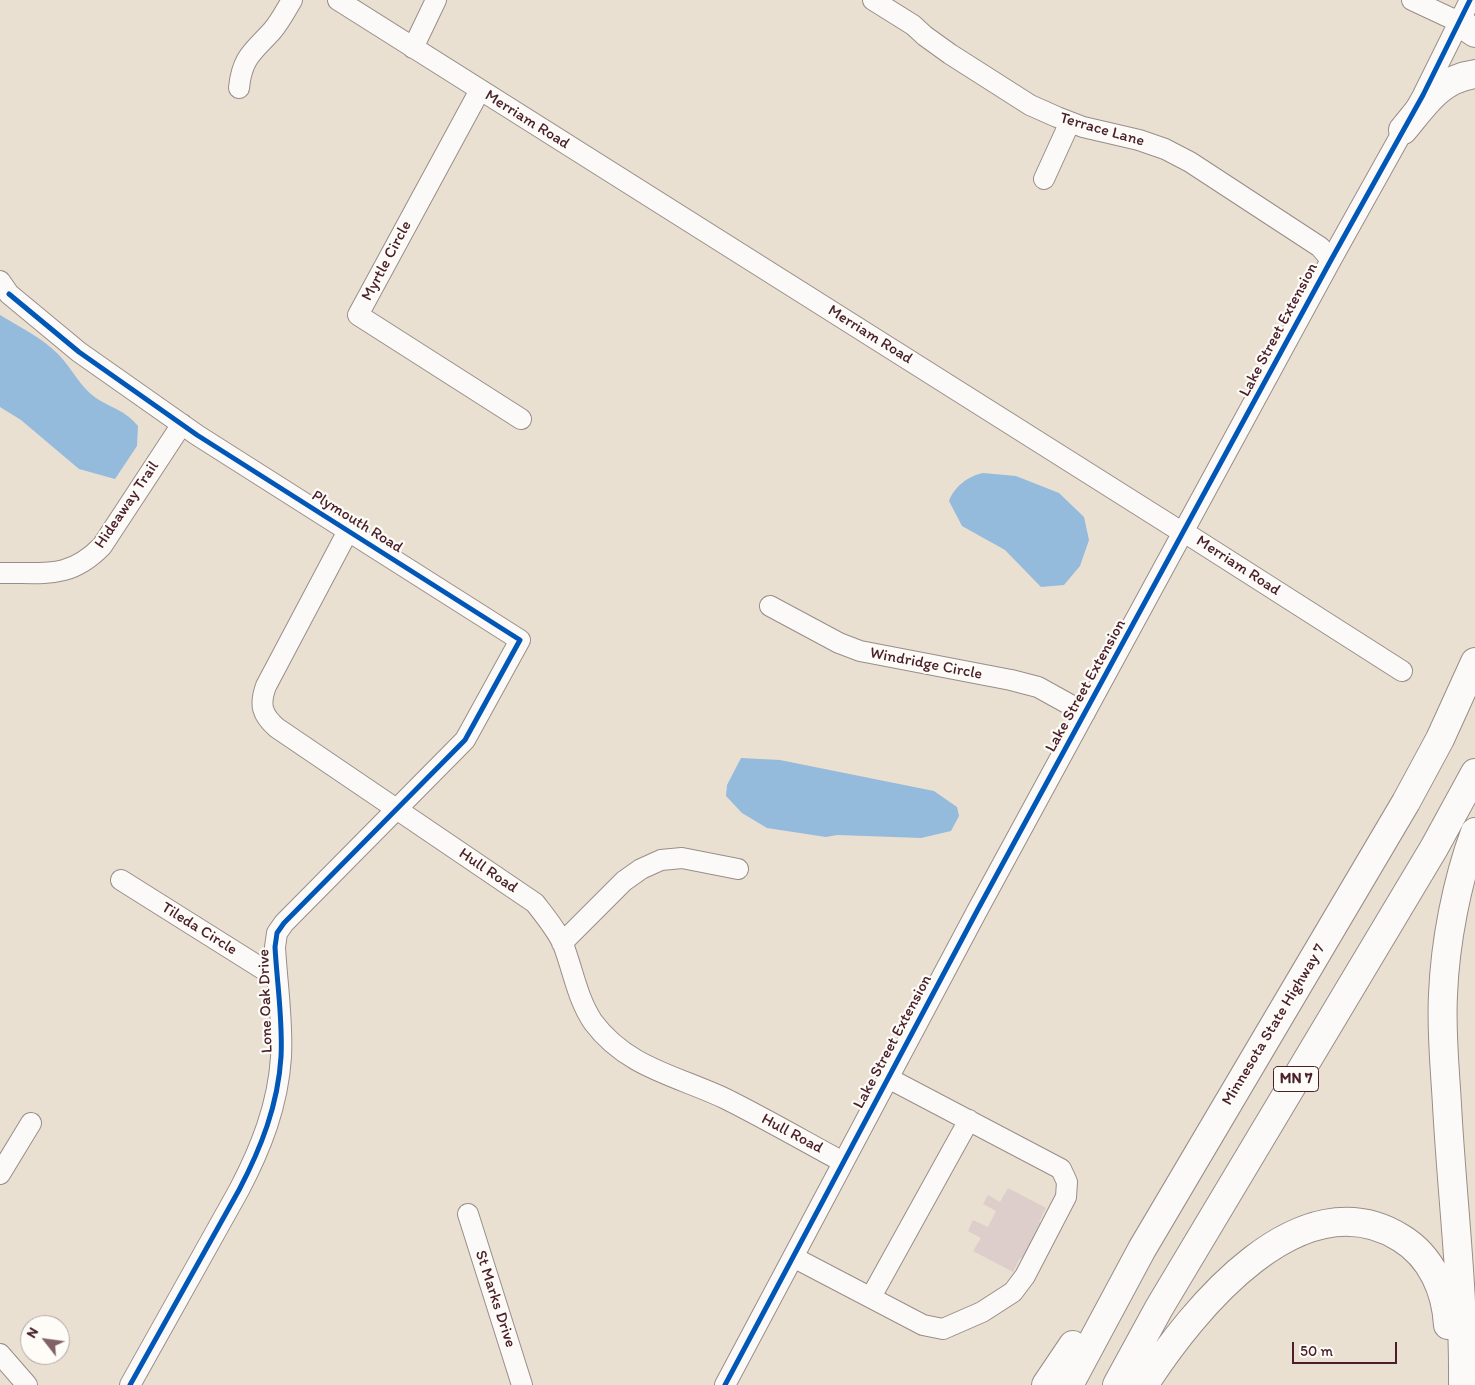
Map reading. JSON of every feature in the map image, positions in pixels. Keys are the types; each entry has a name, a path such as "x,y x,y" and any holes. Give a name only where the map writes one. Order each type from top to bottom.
{"highway":[{"path":"1404,130 1432,95 1445,83 1475,74"},
{"name":"Minnesota State Highway 7","path":"1069,1385 1142,1250 1198,1153 1406,802 1440,739 1475,662"},
{"name":"MN 7","path":"1116,1385 1164,1300 1434,848 1475,773"},
{"path":"1463,1385 1462,1318 1451,1172 1443,996 1453,918 1462,874 1475,832"},
{"path":"1046,1385 1198,1153"},
{"path":"1144,1385 1173,1342 1198,1312 1230,1279 1271,1247 1304,1230 1318,1224 1344,1221 1370,1224 1394,1234 1416,1250 1434,1272 1446,1305 1448,1385"}],"street":[{"path":"239,88 240,73 247,58 274,29 292,0"},
{"name":"Merriam Road","path":"338,0 1402,671"},
{"path":"413,48 436,0"},
{"name":"Terrace Lane","path":"873,0 913,25 950,54 1030,105 1070,122 1139,140 1165,149 1182,158 1320,247 1331,260"},
{"path":"1412,0 1468,18"},
{"name":"Lake Street Extension","path":"725,1385 888,1078 1331,260 1468,18"},
{"name":"Myrtle Circle","path":"480,90 358,315 521,419"},
{"path":"1044,180 1070,122"},
{"name":"Plymouth Road","path":"5,288 79,352 197,435 520,640"},
{"name":"Hideaway Trail","path":"0,572 57,572 74,568 89,559 102,546 182,424"},
{"name":"Hull Road","path":"348,531 266,686 262,698 263,710 268,720 534,904 551,923 562,943 579,996 593,1022 613,1043 635,1060 661,1074 684,1081 724,1098 843,1162"},
{"name":"Windridge Circle","path":"770,606 839,644 860,651 1011,680 1038,687 1085,713"},
{"name":"Lone Oak Drive","path":"130,1385 239,1190 255,1159 268,1126 277,1092 281,1056 275,947 277,933 284,923 396,808 465,740 520,640"},
{"path":"562,943 624,881 641,869 661,860 682,858 738,869"},
{"name":"Tileda Circle","path":"121,880 277,978"},
{"path":"793,1257 923,1325 943,1329 982,1312 1013,1292 1025,1276 1066,1197 1067,1182 1061,1169 888,1078"},
{"path":"871,1297 969,1120"},
{"path":"0,1174 31,1123"},
{"name":"St Marks Drive","path":"468,1214 522,1385"},
{"path":"0,1354 18,1382"}],"water":[{"path":"0,315 52,348 90,394 123,413 138,426 137,446 115,479 79,469 21,420 0,407"},
{"path":"983,473 1016,476 1059,493 1084,517 1089,540 1080,566 1064,585 1041,587 1005,550 962,526 949,501 954,491 962,483"},
{"path":"741,758 780,760 934,791 957,807 959,816 951,831 921,838 837,835 826,837 767,828 742,813 726,796 727,785"}],"building":[{"path":"1008,1188 1046,1208 1039,1222 1043,1223 1024,1259 1020,1258 1013,1272 973,1251 981,1238 968,1231 973,1220 988,1227 996,1211 983,1204 988,1195 1000,1202"}],"cycle path":[{"path":"725,1385 977,911 1331,260 1423,95 1470,0"},
{"path":"9,294 79,352 197,435 520,640 465,740 284,923 277,933 275,947 281,1016 281,1057 276,1092 267,1126 239,1190 130,1385"}]}
